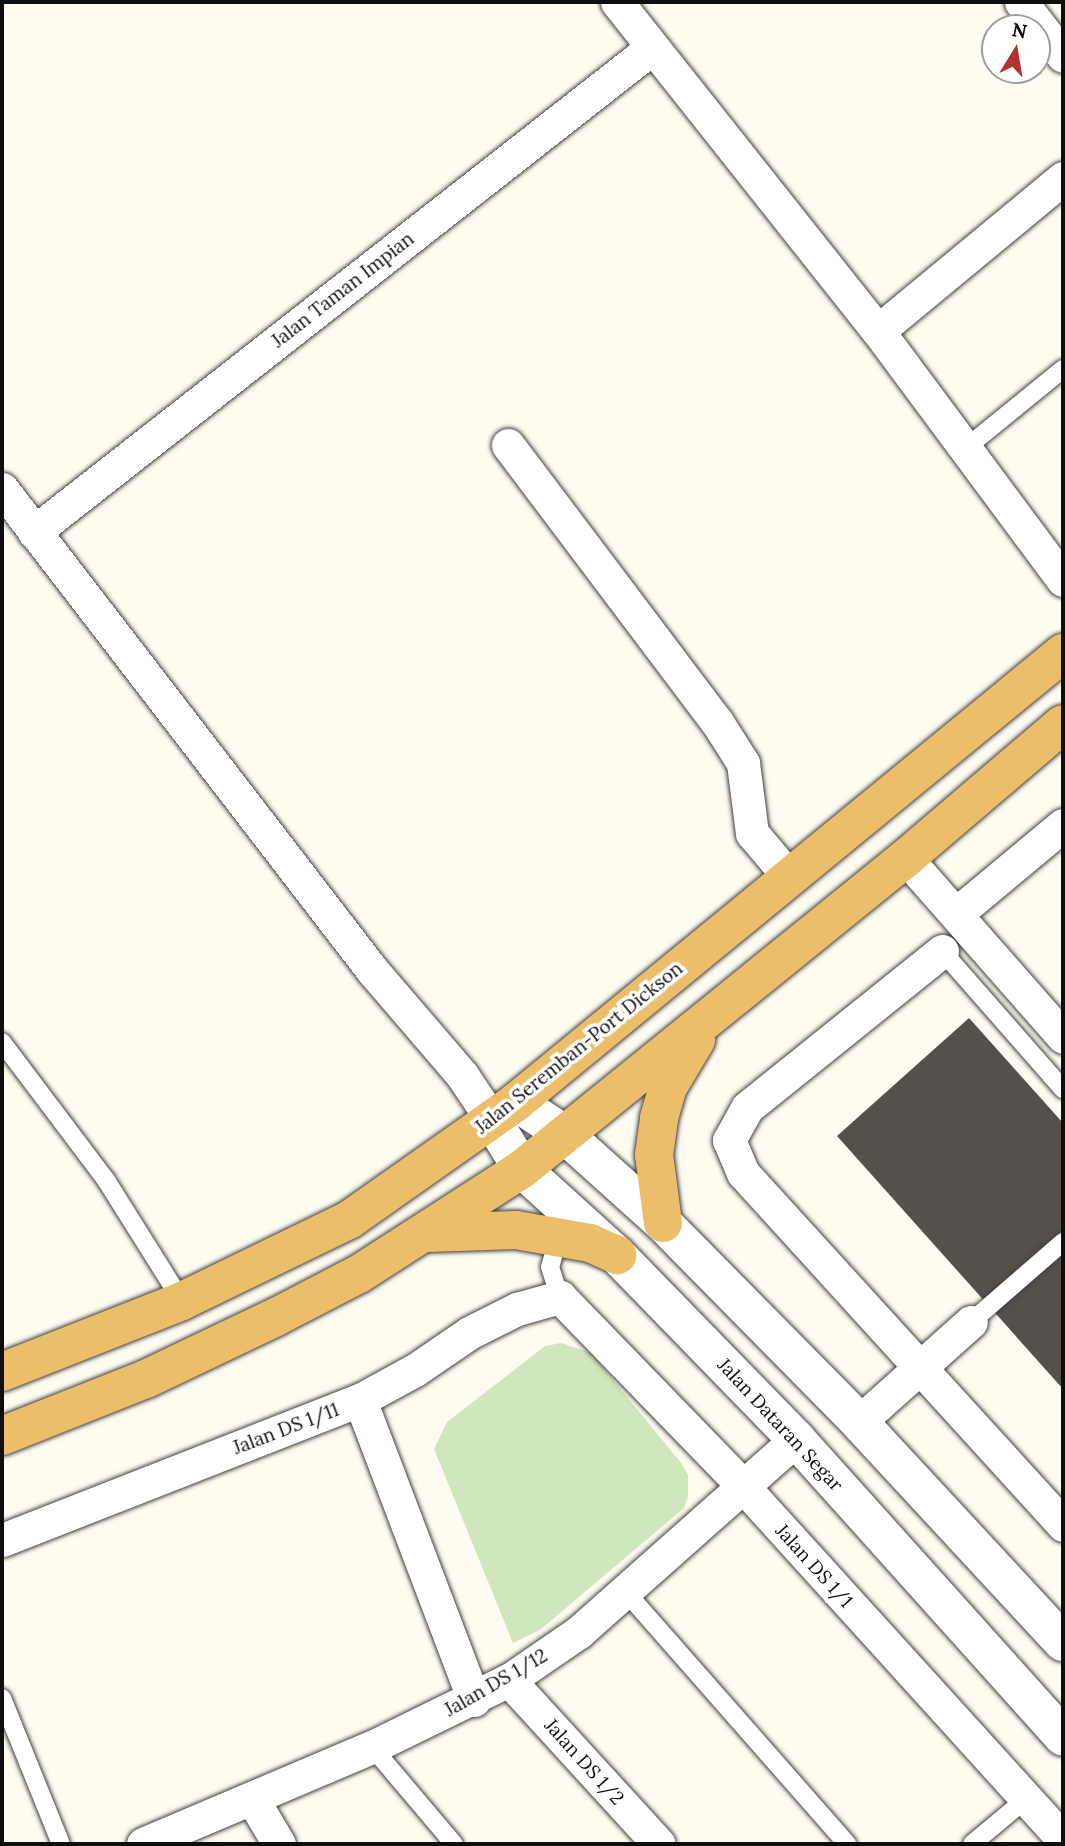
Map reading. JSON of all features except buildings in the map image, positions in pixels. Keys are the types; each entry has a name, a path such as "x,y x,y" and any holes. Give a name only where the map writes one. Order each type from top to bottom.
{"highway":[{"name":"Jalan Seremban-Port Dickson","path":"2,1372 182,1301 349,1220 504,1111 1063,653"},
{"path":"2,1436 146,1379 276,1317 359,1274 522,1169 906,858 1063,724"},
{"path":"663,1223 654,1155 659,1118 668,1087 708,1020"},
{"path":"424,1234 472,1229 559,1236 617,1255"}],"street":[{"path":"617,2 1059,564"},
{"path":"1021,2 1063,56"},
{"name":"Jalan Taman Impian","path":"34,532 652,48"},
{"path":"878,331 1063,178"},
{"path":"508,445 717,722 743,763 751,833 790,878"},
{"path":"2,489 372,970 462,1075 504,1111 564,1135 663,1223 859,1422 1063,1642"},
{"path":"956,914 1063,825"},
{"path":"906,858 1063,1037"},
{"path":"942,951 747,1108 729,1140 743,1173 1063,1525"},
{"name":"Jalan Dataran Segar","path":"504,1111 522,1169 617,1255 796,1439 1063,1737"},
{"name":"Jalan DS 1/11","path":"2,1540 360,1400 415,1370 469,1333 517,1309 560,1297"},
{"name":"Jalan DS 1/1","path":"560,1297 741,1484 1063,1839"},
{"path":"859,1422 971,1322"},
{"path":"360,1400 474,1700"},
{"name":"Jalan DS 1/12","path":"143,1844 253,1800 372,1747 474,1700 509,1680 579,1632 741,1484 796,1439"},
{"name":"Jalan DS 1/2","path":"509,1680 659,1844"},
{"path":"253,1800 279,1844"}],"lane":[{"path":"967,447 1063,369"},
{"path":"942,951 1063,1089"},
{"path":"2,1042 106,1180 182,1301"},
{"path":"559,1236 550,1267 560,1297"},
{"path":"971,1322 1063,1242"},
{"path":"625,1591 847,1844"},
{"path":"2,1698 61,1844"},
{"path":"372,1747 454,1844"},
{"path":"972,1844 1026,1800"}],"green space":[{"path":"561,1343 591,1353 682,1464 688,1475 688,1497 684,1508 540,1630 513,1643 434,1449 447,1422 545,1346"}]}
